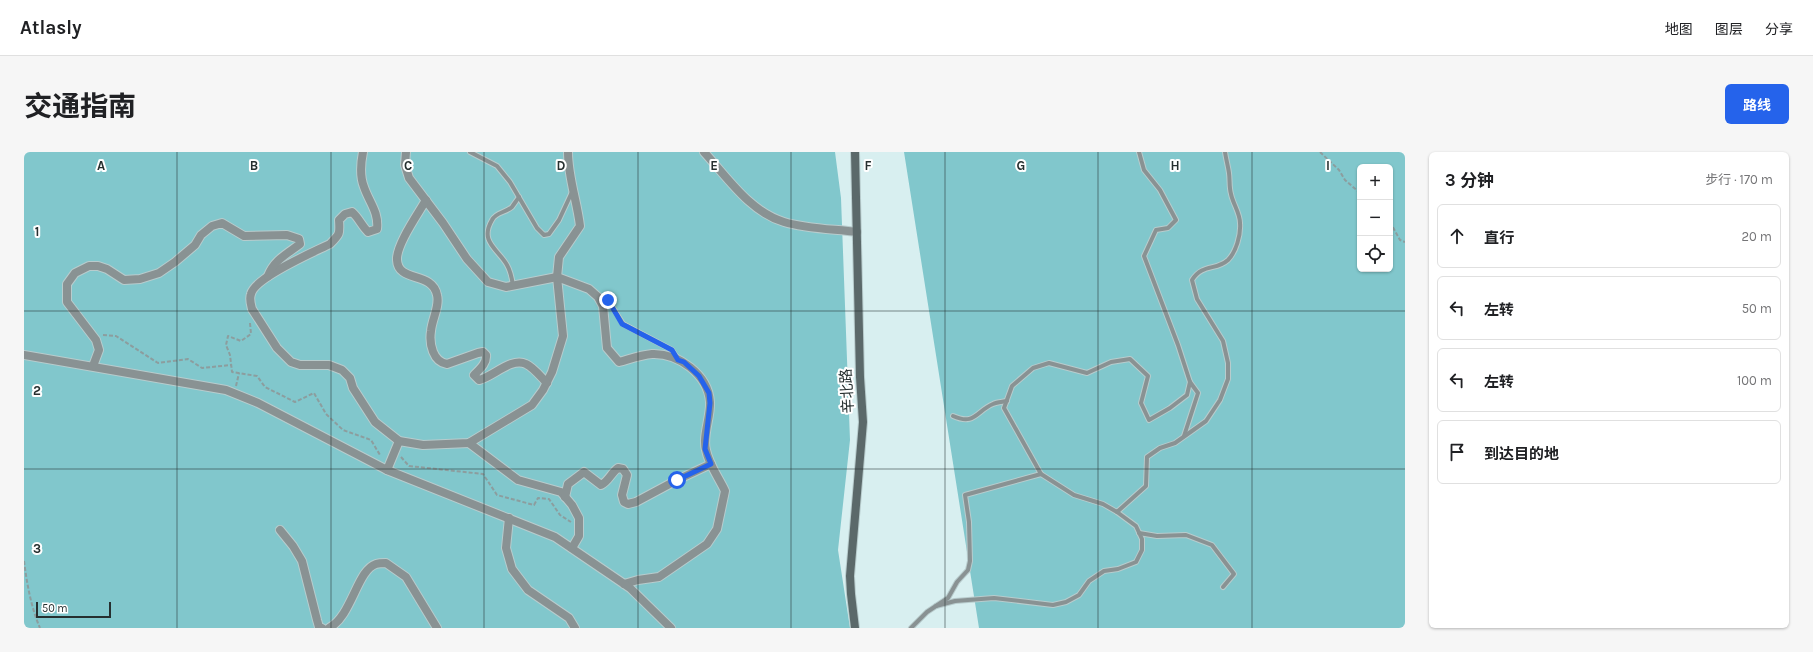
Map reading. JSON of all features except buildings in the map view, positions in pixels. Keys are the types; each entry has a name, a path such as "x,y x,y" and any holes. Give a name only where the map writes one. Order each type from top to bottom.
{"main road":[{"name":"辛北路","path":"855,152 862,422 850,576 855,628"}],"street":[{"path":"363,152 361,161 364,186 375,208 377,229 368,232 361,225 359,218 352,212 344,214 339,220 339,236 330,244 268,276 256,286 251,294 250,302 252,309 277,348 291,362 300,365 329,365 342,370 350,378 353,388 375,422 398,441 423,445 469,443 532,405 547,383 563,336 557,277 559,257 580,226 578,209 572,189 568,152"},
{"path":"406,152 405,165 409,178 467,259 488,282 506,287 557,277 589,289 598,297 603,306 607,348 619,362 652,354 671,356 684,362 699,376 709,393 710,403 705,449 726,492 717,529 707,544 659,577 624,584"},
{"path":"704,152 751,203 765,213 784,222 857,232"},
{"path":"426,200 405,233 397,259 398,266 403,272 409,276 428,280 438,295 437,306 430,332 433,355 437,361 448,364 483,352 486,354 486,359 474,375 479,380 486,378 511,364 521,363 526,364 547,383"},
{"path":"93,366 99,350 93,334 67,302 67,284 75,273 89,266 98,266 124,280 140,279 159,273 195,245 201,235 212,226 222,223 244,236 287,235 299,239 300,244 276,261 271,267 268,276"},
{"path":"24,355 226,390 258,403 387,470 555,537 624,584 671,628"},
{"path":"387,470 398,441"},
{"path":"469,443 518,480 561,492 572,505 579,518 579,536 572,548"},
{"path":"565,497 568,484 584,472 601,485 607,482 614,471 618,468 623,469 627,475 622,494 624,502 628,504 636,502 711,464"},
{"path":"509,518 506,548 512,569 528,590 568,618 576,628"},
{"path":"280,530 293,546 302,562 316,620 319,627 322,628"},
{"path":"329,628 337,622 349,606 367,570 376,564 386,563 406,577 437,628"}],"lane":[{"path":"470,152 497,166 510,182 537,228 544,235 549,234 559,220 572,189"},
{"path":"1139,152 1144,170 1160,190 1176,220 1168,228 1156,230 1144,256 1178,345 1190,382 1198,393 1184,436"},
{"path":"1117,512 1146,486 1147,456 1184,436 1206,421 1220,400 1228,379 1228,363 1223,341 1197,299 1192,280 1198,271 1222,264 1228,260 1234,251 1238,238 1240,222 1231,194 1229,170 1226,166 1225,152"},
{"path":"513,286 510,272 506,264 489,244 488,232 492,219 512,206 519,197"},
{"path":"598,297 608,300 622,324 672,350 678,360"},
{"path":"936,606 955,602 994,598 1053,606 1066,602 1079,595 1089,581 1104,571 1118,570 1136,562 1142,550 1142,538 1136,526 1104,504 1074,495 1041,474 1004,408 1012,386 1033,368 1049,363 1087,373 1111,362 1130,359 1148,376 1141,403 1149,420 1170,408 1187,395 1190,382"},
{"path":"953,416 962,420 970,419 993,404 1006,401"},
{"path":"911,628 936,606 948,598 957,582 968,570 970,561 965,495 1041,474"},
{"path":"1139,533 1157,536 1186,535 1212,545 1234,574 1222,587"}],"path":[{"path":"1320,152 1339,170 1345,180 1357,190"},
{"path":"1393,227 1400,240 1405,242"},
{"path":"252,309 250,321 251,334 241,341 228,336 226,345 230,354 232,372 257,376 265,387 295,402 314,392 326,414 343,430 371,440 379,455 390,460"},
{"path":"93,334 116,336 158,363 188,359 202,368 231,365"},
{"path":"234,393 239,373"},
{"path":"394,450 409,466 483,474 497,495 534,505 538,498 549,499 560,515 580,528"},
{"path":"24,561 32,603 40,628"}],"shaded area":[{"path":"24,152 835,152 841,198 850,440 838,550 850,628 24,628"},
{"path":"904,152 1405,152 1405,628 979,628"}],"route":[{"path":"608,300 622,324 650,340 672,350 678,360 684,362 699,376 709,393 710,403 705,449 711,464 677,480"}]}
